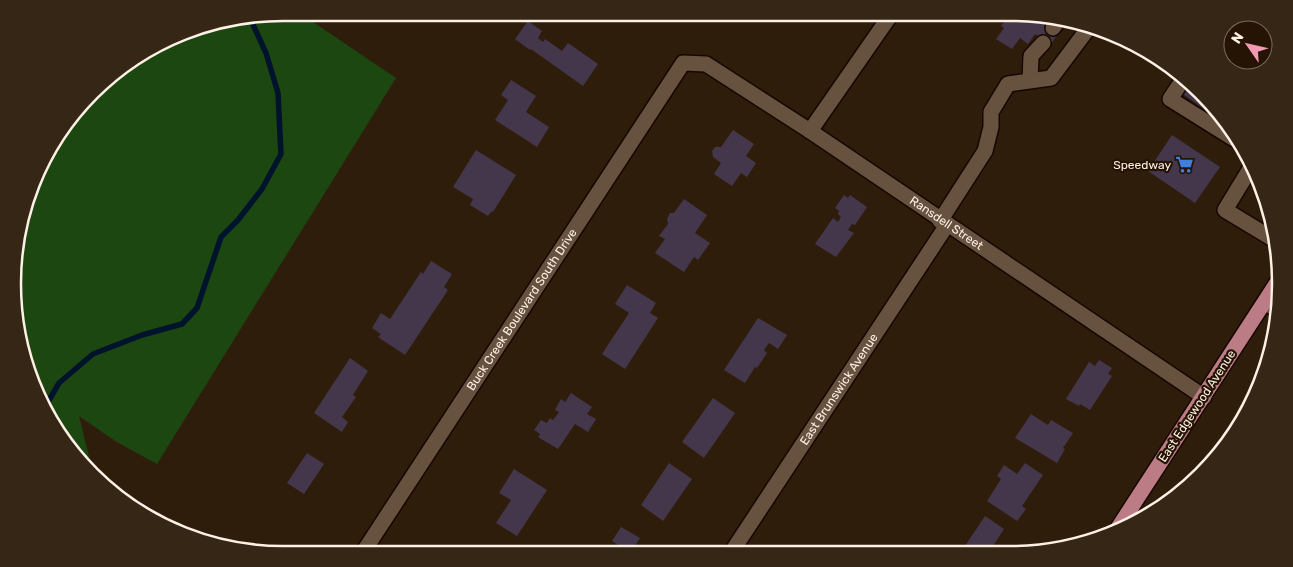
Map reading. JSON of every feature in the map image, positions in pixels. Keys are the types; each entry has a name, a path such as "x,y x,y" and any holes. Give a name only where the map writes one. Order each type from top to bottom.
{"main road":[{"name":"East Edgewood Avenue","path":"1123,520 1204,398 1270,305"}],"street":[{"path":"810,131 886,21"},
{"name":"East Brunswick Avenue","path":"735,546 943,223 985,151 991,127 991,112 1008,84 1051,78 1085,32"},
{"path":"1030,80 1031,56 1043,43"},
{"name":"Ransdell Street","path":"683,63 706,64 810,131 943,223 1204,398"},
{"name":"Buck Creek Boulevard South Drive","path":"367,546 683,63"},
{"path":"1180,84 1170,99 1224,133"},
{"path":"1247,173 1225,210 1268,236"}],"green space":[{"path":"311,21 396,78 157,464 115,441 79,416 90,460 75,443 56,415 35,368 23,318 21,284 23,249 35,199 48,168 56,152 75,124 98,98 138,65 168,48 199,35 249,23"}],"building":[{"path":"528,21 542,31 538,38 543,42 545,39 562,51 568,43 598,64 583,86 515,39"},
{"path":"1005,21 1042,23 1059,32 1049,47 1039,40 1040,37 1035,34 1028,44 1020,38 1012,49 996,39 1004,28 1001,26"},
{"path":"511,80 536,96 526,112 549,127 537,147 495,120 508,100 501,95"},
{"path":"1183,87 1207,111 1180,92"},
{"path":"733,130 754,144 746,156 756,163 747,177 741,173 732,186 714,174 721,163 713,157 712,151 715,147 721,147"},
{"path":"1172,135 1220,167 1195,203 1148,171"},
{"path":"476,150 516,175 493,212 488,216 470,205 473,199 453,187"},
{"path":"844,195 848,198 850,195 867,207 855,225 852,224 848,230 854,233 836,257 815,244 833,218 838,222 841,217 838,214 839,211 835,208"},
{"path":"684,199 707,215 695,233 710,243 698,260 694,257 684,272 655,253 665,239 659,236 668,224 667,219 670,213 674,213"},
{"path":"431,261 452,274 444,287 448,290 405,355 378,337 381,334 372,328 381,313 390,319 421,272 423,274"},
{"path":"627,285 656,303 650,313 658,318 625,369 602,354 629,313 615,304"},
{"path":"758,318 787,335 778,349 769,343 764,350 767,353 745,383 724,370"},
{"path":"350,358 368,371 353,395 356,397 342,417 348,422 342,432 314,413"},
{"path":"1099,360 1112,368 1108,374 1112,376 1090,410 1066,399 1089,362 1095,366"},
{"path":"571,393 592,407 587,414 596,419 588,432 575,424 558,449 538,437 540,434 534,430 541,420 547,423 550,418 553,420 559,412 555,410 561,399 565,402"},
{"path":"713,398 735,413 704,458 682,442"},
{"path":"1031,414 1048,425 1051,420 1073,433 1063,448 1065,449 1057,463 1015,438"},
{"path":"307,453 324,464 304,494 287,483"},
{"path":"669,463 692,479 663,521 641,505"},
{"path":"1025,463 1043,475 1022,506 1026,509 1017,521 987,501 1001,479 997,476 1004,465 1017,474"},
{"path":"514,469 547,490 517,536 496,523 511,500 499,493"},
{"path":"985,516 1004,529 993,546 965,546"},
{"path":"621,527 640,538 635,546 617,546 612,541"}],"waterway":[{"path":"49,401 59,383 93,354 142,335 182,324 197,308 221,237 238,220 262,189 281,154 278,93 266,53 252,23"}],"place":[{"name":"Speedway","path":"1185,165"}]}
